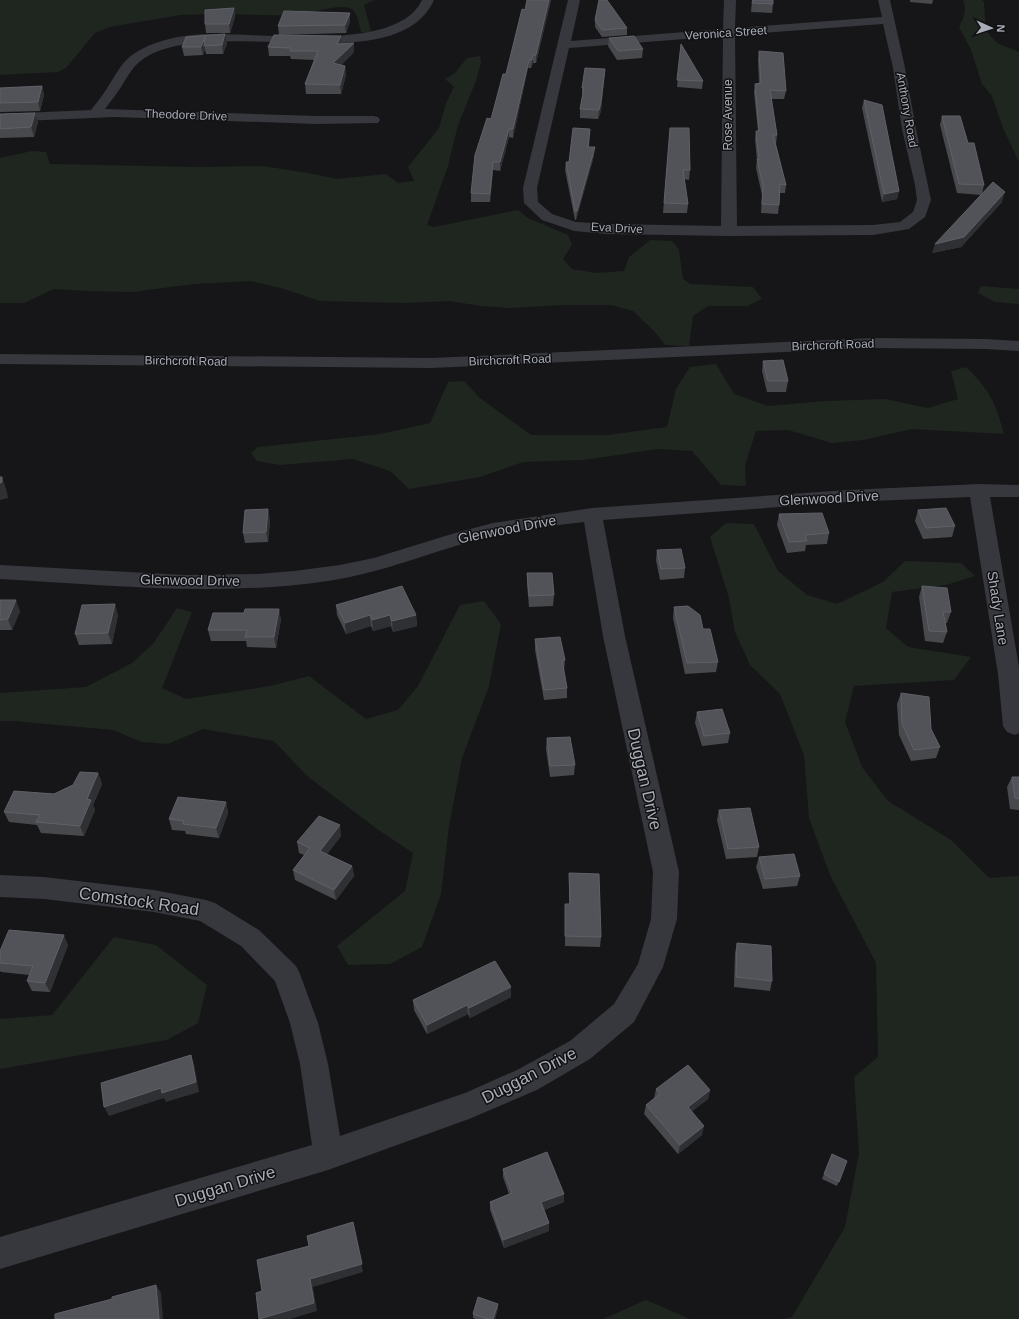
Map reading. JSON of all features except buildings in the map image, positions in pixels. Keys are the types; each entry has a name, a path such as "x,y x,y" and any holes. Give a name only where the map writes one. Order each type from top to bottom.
{"street":[{"path":"96,113 122,72 132,61 147,51 168,43 194,38 326,39 352,38 378,34 398,28 414,19 424,10 428,0"},
{"name":"Eva Drive","path":"574,0 530,188 531,203 547,217 574,226 607,229 729,231 873,230 904,226 915,218"},
{"name":"Rose Avenue","path":"729,231 728,72 730,0"},
{"name":"Anthony Road","path":"884,0 899,68 909,129 922,185 924,200 920,214 915,218"},
{"name":"Veronica Street","path":"564,45 730,34 888,20"},
{"name":"Theodore Drive","path":"0,118 96,113 317,120 373,120"},
{"name":"Birchcroft Road","path":"0,359 431,363 874,343 986,344 1019,346"},
{"name":"Glenwood Drive","path":"0,572 159,580 250,581 296,578 341,572 385,562 466,535 500,527 592,514 845,496 979,490 1019,491"},
{"name":"Shady Lane","path":"979,490 1016,726"},
{"name":"Duggan Drive","path":"0,1253 328,1155 470,1105 527,1080 580,1050 624,1013 650,967 664,919 666,872 614,636 592,514"},
{"name":"Comstock Road","path":"0,886 44,888 154,900 206,911 250,938 286,974 304,1023 314,1064 328,1155"}],"shaded area":[{"path":"0,0 374,0 364,5 371,31 367,33 361,32 355,12 350,8 345,7 312,12 309,16 215,14 180,15 110,27 95,33 66,68 58,72 0,75"},
{"path":"963,0 982,0 984,2 986,31 997,43 1019,52 1019,162 1003,128 992,96 982,84 971,50 959,27 964,14 965,7"},
{"path":"480,56 481,62 476,81 458,125 448,166 427,225 434,227 518,210 528,218 568,235 572,245 563,259 572,269 596,273 624,271 629,257 650,240 672,241 679,250 683,279 691,284 753,287 762,299 747,306 708,306 693,316 689,346 665,345 655,332 633,311 611,305 566,305 508,308 449,301 406,303 320,301 281,288 250,281 194,284 132,292 54,289 24,303 0,303 0,158 32,151 46,152 50,164 198,167 263,166 337,179 386,174 398,183 414,181 408,167 439,128 446,103 454,87 445,79 455,73 467,58"},
{"path":"981,286 1019,289 1019,304 995,302 978,293"},
{"path":"716,364 734,394 768,406 826,401 885,399 928,408 958,399 951,371 966,367 981,382 991,397 1004,434 912,429 864,440 832,443 788,430 756,431 745,465 746,486 721,485 692,451 657,449 584,460 523,462 480,477 409,489 390,471 353,459 280,465 257,461 251,453 258,447 380,434 430,423 448,382 464,381 480,398 531,435 608,435 667,427 676,389 690,367"},
{"path":"726,523 754,524 778,571 807,595 837,604 883,582 905,561 961,563 975,576 946,585 892,592 886,628 908,647 971,657 954,680 854,686 845,722 862,767 888,801 951,840 989,878 1019,876 1019,1319 783,1319 792,1317 845,1227 859,1153 854,1077 878,1057 876,963 830,875 809,818 804,755 780,694 750,665 735,632 729,598 710,537"},
{"path":"484,601 501,624 489,686 462,758 449,826 441,894 422,947 390,964 348,965 337,946 405,891 413,853 377,829 307,776 274,741 203,729 168,744 142,742 113,730 0,721 0,693 86,687 132,663 153,644 177,608 192,612 162,688 186,699 270,686 309,676 366,719 398,710 418,686 460,605"},
{"path":"114,937 156,945 207,985 198,1023 167,1040 0,1069 0,1019 52,1015"},
{"path":"646,1300 690,1319 603,1319"}]}
